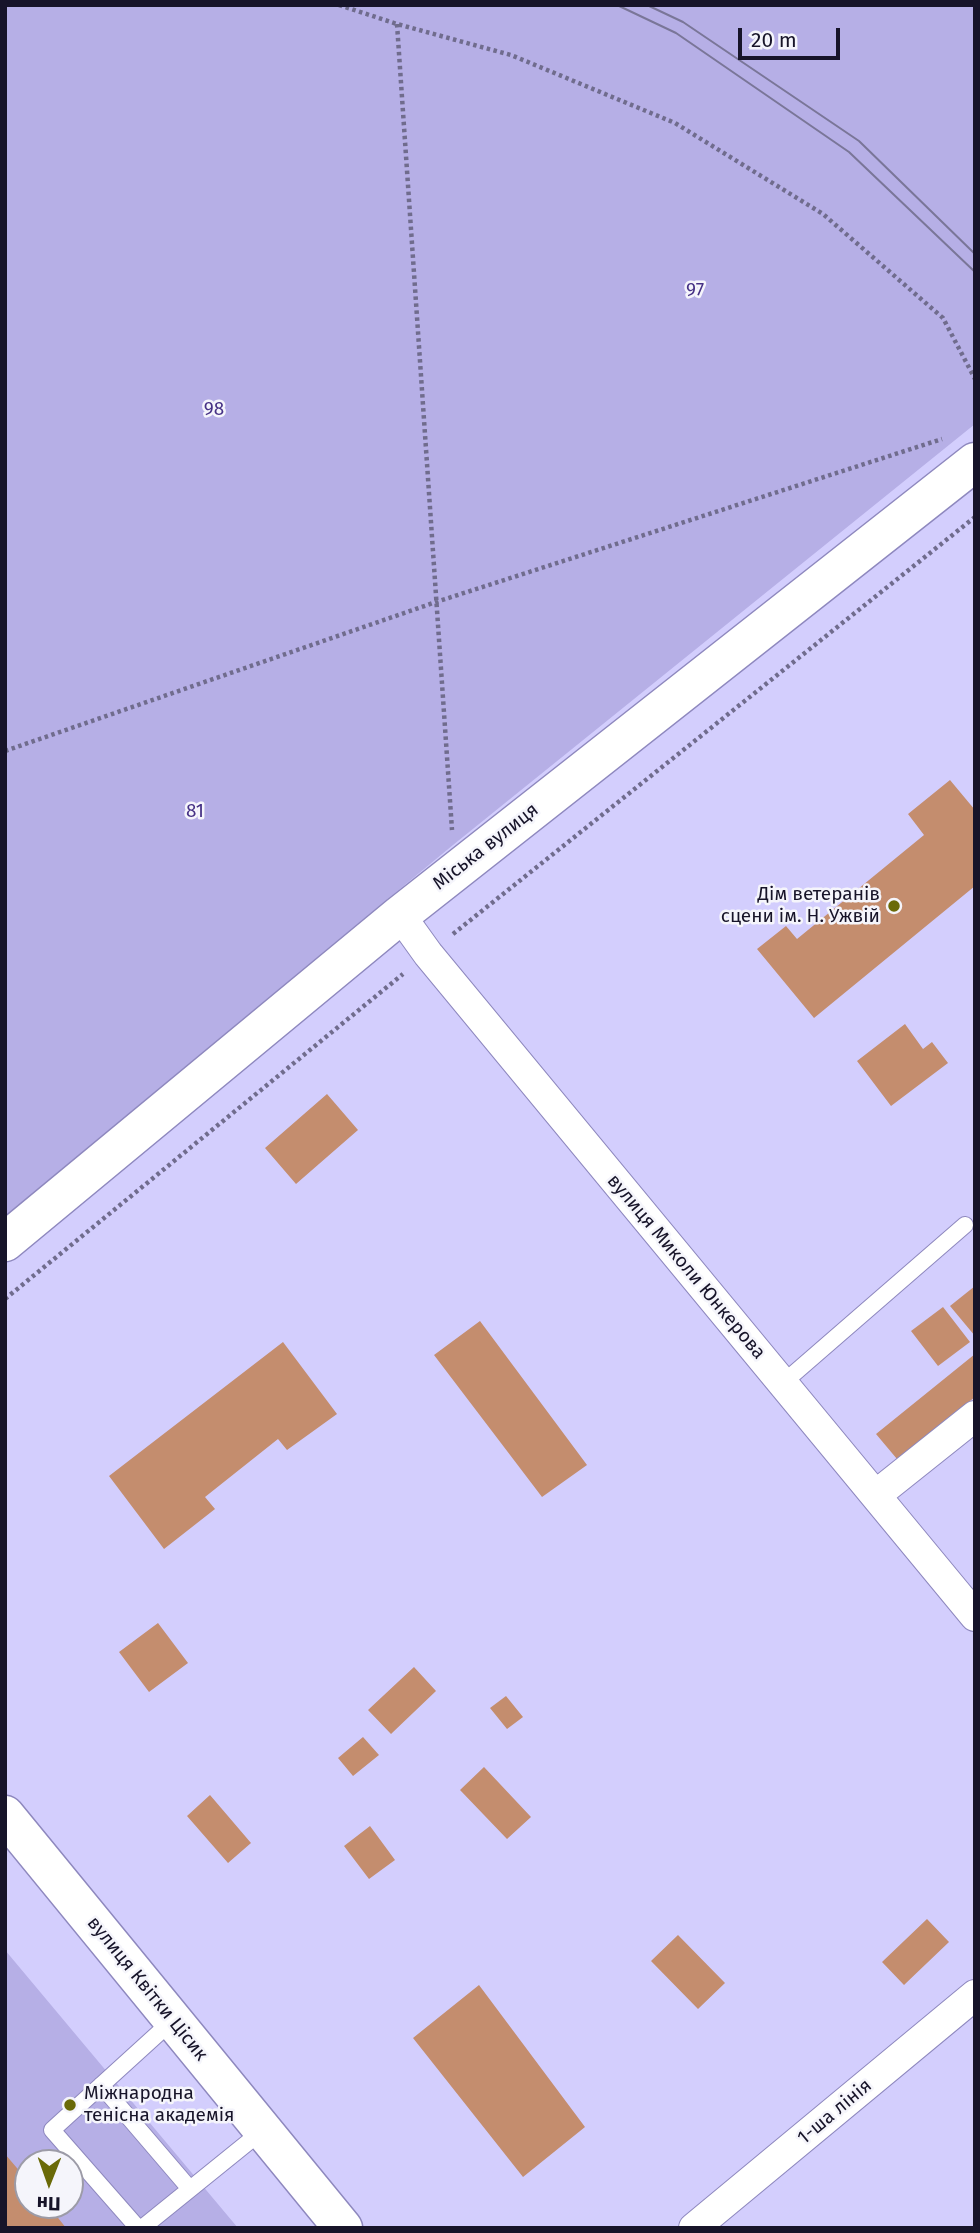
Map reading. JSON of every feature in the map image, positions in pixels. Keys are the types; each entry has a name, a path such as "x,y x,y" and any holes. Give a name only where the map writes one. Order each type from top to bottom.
{"street":[{"name":"Міська вулиця","path":"5,1242 963,450"},
{"name":"вулиця Миколи Юнкерова","path":"400,915 428,954 975,1616"},
{"path":"876,1495 975,1416"},
{"name":"вулиця Квітки Цісик","path":"5,1815 343,2228"},
{"name":"1-ша лінія","path":"694,2228 975,1996"}],"lane":[{"path":"783,1383 965,1225"},
{"path":"173,2020 52,2130 140,2228 263,2130"},
{"path":"101,2085 190,2189"}],"path":[{"path":"339,5 511,55 675,123 823,214 943,318 975,379"},
{"path":"397,24 452,831"},
{"path":"5,751 436,602 939,440 963,450"},
{"path":"5,1299 428,954 975,517"}],"green space":[{"path":"5,5 975,5 975,424 453,845 5,1216"},
{"name":"Міжнародна тенісна академія","path":"5,1950 238,2228 5,2228"}],"building":[{"name":"Дім ветеранів сцени ім. Н. Ужвій","path":"950,780 975,810 975,886 814,1018 757,949 786,926 797,939 924,835 908,814"},
{"path":"905,1024 923,1049 932,1042 948,1063 891,1106 857,1061"},
{"path":"327,1094 358,1130 296,1184 265,1148"},
{"path":"975,1286 975,1336 950,1306"},
{"path":"943,1307 970,1342 938,1366 911,1331"},
{"path":"480,1321 587,1465 542,1497 434,1355"},
{"path":"283,1342 337,1414 287,1450 278,1439 205,1497 215,1509 164,1549 109,1476"},
{"path":"975,1354 975,1397 897,1459 876,1434"},
{"path":"158,1623 188,1663 149,1692 119,1652"},
{"path":"414,1667 436,1691 391,1734 368,1710"},
{"path":"506,1696 523,1717 507,1729 490,1708"},
{"path":"363,1737 379,1755 353,1776 338,1758"},
{"path":"484,1767 531,1817 507,1839 460,1790"},
{"path":"210,1795 251,1843 228,1863 187,1816"},
{"path":"370,1826 395,1860 369,1879 344,1846"},
{"path":"927,1919 949,1942 904,1985 882,1962"},
{"path":"678,1935 725,1983 698,2009 651,1961"},
{"path":"479,1985 585,2127 523,2177 413,2038"},
{"path":"5,2154 14,2165 14,2219 59,2219 66,2228 5,2228"}],"tram line":[{"path":"617,5 676,33 849,152 975,272"},
{"path":"647,5 683,22 859,141 975,254"}],"place":[{"name":"Дім ветеранів сцени ім. Н. Ужвій","path":"894,906"},
{"name":"Міжнародна тенісна академія","path":"70,2105"}],"park label":[{"name":"97","path":"695,291"},
{"name":"98","path":"214,410"},
{"name":"81","path":"195,812"}]}
